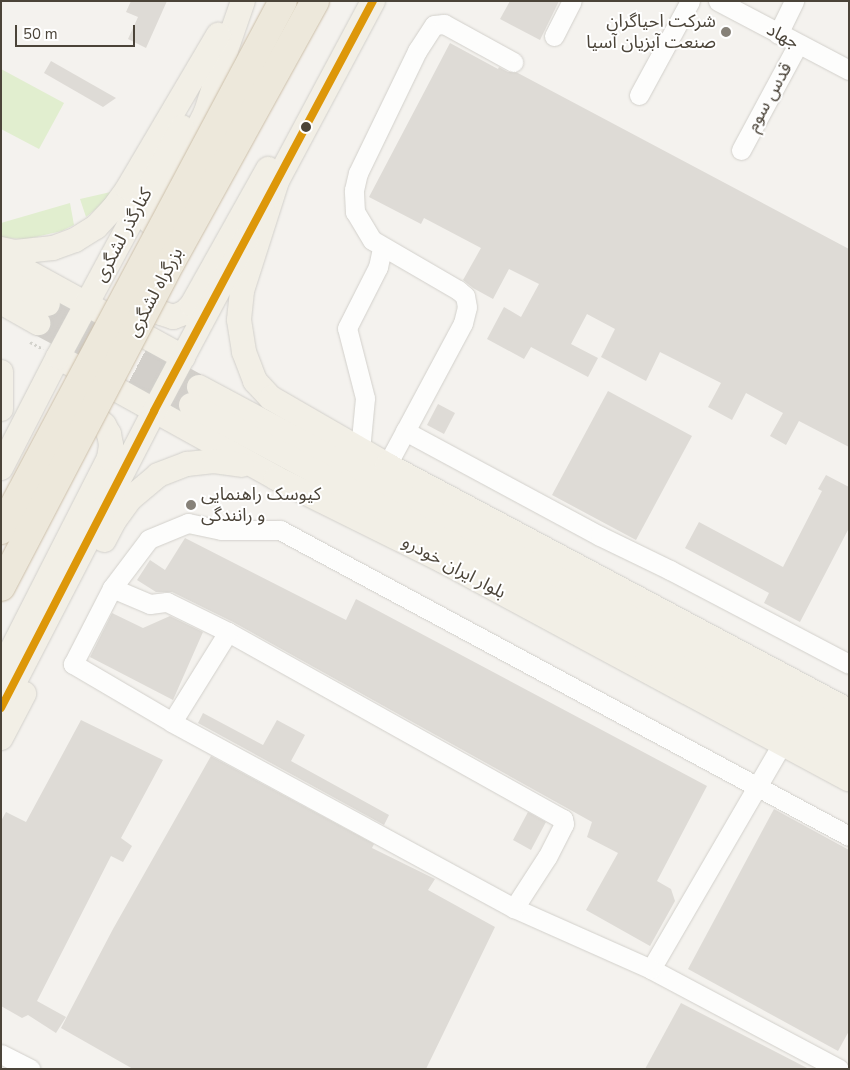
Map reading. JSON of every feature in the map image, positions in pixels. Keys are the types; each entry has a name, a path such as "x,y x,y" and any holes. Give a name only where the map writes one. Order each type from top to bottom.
{"highway":[{"name":"بزرگراه لشگری","path":"1,530 283,1"},
{"name":"بزرگراه لشگری","path":"1,586 171,262 315,1"}],"main road":[{"path":"1,249 25,252 53,248 75,240 96,227 113,209 239,1"},
{"name":"کنارگذر لشگری","path":"1,468 86,304 170,148 226,50 243,1"},
{"path":"1,708 154,411 373,1"},
{"path":"226,50 206,112 129,263 126,276 128,286 134,296 161,313 173,317 184,313 192,305 278,152 322,97"},
{"path":"277,182 242,291 238,320 244,352 255,380 271,398 387,465 849,711"},
{"path":"1,257 183,357"},
{"path":"1,279 43,313 1,302"},
{"name":"بلوار ایران خودرو","path":"58,357 276,478 444,561 849,780"},
{"path":"1,372 1,409"},
{"name":"بلوار ایران خودرو","path":"195,396 729,682 849,758"},
{"path":"1,477 22,443 47,414 53,411 72,408 83,411 104,424 109,434 111,444 109,458 101,476 1,671"},
{"path":"1,738 114,521 131,498 158,475 187,464 214,461 239,464 276,478"},
{"name":"بلوار ایران خودرو","path":"729,682 849,735"}],"street":[{"path":"554,36 572,1"},
{"path":"639,95 690,1"},
{"name":"جهاد","path":"718,1 849,70"},
{"path":"778,34 794,1"},
{"path":"387,465 463,323 467,307 465,296 458,290 382,248 372,240 355,212 354,190 358,173 417,51 434,25 444,24 513,62"},
{"name":"قدس سوم","path":"740,150 798,44"},
{"path":"360,450 365,398 346,328 378,267 382,248"},
{"path":"405,431 600,536 670,570 849,664"},
{"path":"839,1069 651,969 514,908 172,722 73,664 112,588 149,539 188,523 221,530 280,530 849,836"},
{"path":"112,588 150,604 167,602 228,632 563,819 564,824 547,857 514,908"},
{"path":"172,722 228,632"},
{"path":"651,969 782,744"},
{"path":"1,1054 30,1069"}],"green space":[{"path":"1,69 64,103 39,149 1,129"},
{"path":"115,191 101,205 86,217 80,199"},
{"path":"70,203 74,225 62,231 27,239 1,238 1,223"}],"building":[{"path":"131,1 167,1 146,48 128,39 138,17 126,12"},
{"path":"510,1 559,1 540,40 500,19"},
{"path":"450,43 498,69 499,67 508,72 516,72 849,249 849,447 799,421 786,445 770,436 783,413 746,393 732,420 708,407 721,383 660,352 646,381 601,357 615,329 587,314 571,344 598,358 588,377 531,347 524,359 487,339 504,307 521,317 539,284 509,269 493,299 463,280 481,248 424,218 421,224 369,197"},
{"path":"51,61 116,98 103,107 44,73"},
{"path":"608,391 692,436 636,540 552,495"},
{"path":"438,404 455,413 444,434 427,425"},
{"path":"826,475 849,487 849,528 800,622 764,603 769,593 685,548 699,522 783,567 822,491 818,489"},
{"path":"185,538 346,620 356,599 707,786 657,881 671,889 675,901 650,946 586,910 618,853 587,837 592,822 233,622 172,592 156,592 137,580 150,560 165,570"},
{"path":"112,613 143,628 170,616 203,632 173,700 90,657"},
{"path":"203,713 263,745 277,720 305,735 291,761 389,815 384,825 198,723"},
{"path":"81,720 163,760 121,838 132,846 123,862 111,856 37,1001 66,1017 56,1033 28,1015 22,1018 1,1006 1,821 6,812 26,822"},
{"path":"211,756 374,844 372,848 435,879 428,890 495,927 426,1069 133,1069 61,1028 113,929"},
{"path":"774,809 849,850 849,1031 838,1051 688,969"},
{"path":"528,812 546,822 531,850 513,840"},
{"path":"681,1003 809,1069 645,1069"}],"tunnel":[{"path":"48,304 199,387"},
{"path":"38,323 191,405"}],"transit line":[{"path":"1,708 154,411 373,1"}],"place":[{"name":"شرکت احیاگران صنعت آبزیان آسیا","path":"726,32"},
{"name":"کیوسک راهنمایی و رانندگی","path":"191,505"}]}
